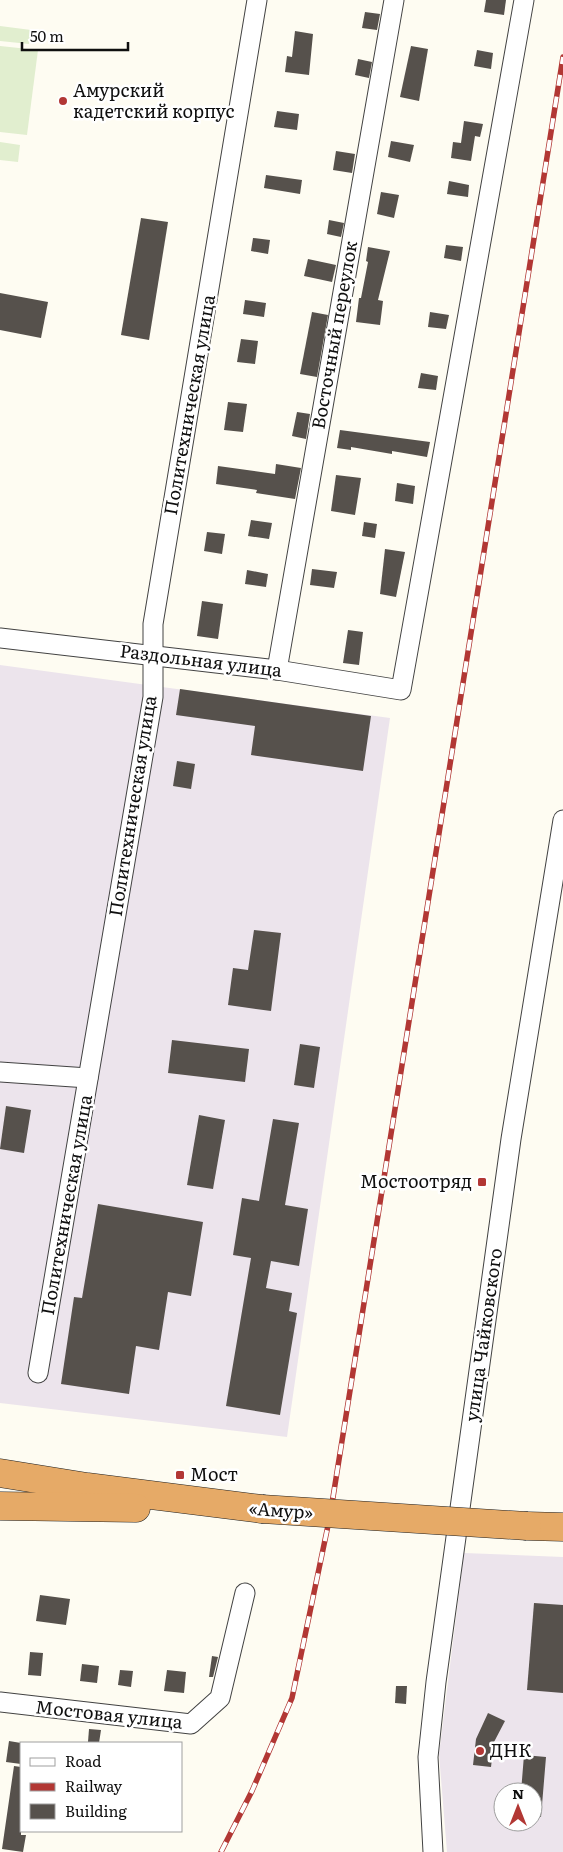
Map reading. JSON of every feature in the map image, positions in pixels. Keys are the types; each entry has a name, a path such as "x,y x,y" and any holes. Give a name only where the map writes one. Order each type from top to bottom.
{"highway":[{"path":"0,1473 262,1509"},
{"name":"«Амур»","path":"0,1492 563,1527"},
{"path":"0,1506 262,1509"}],"street":[{"name":"Политехническая улица","path":"38,1373 153,697 153,624 257,0"},
{"name":"Восточный переулок","path":"277,670 394,0"},
{"name":"Раздольная улица","path":"0,638 277,670 401,690 524,0"},
{"name":"улица Чайковского","path":"433,1852 428,1757 436,1682 511,1139 563,820"},
{"path":"0,1072 88,1078"},
{"name":"Мостовая улица","path":"0,1702 191,1724 220,1698 245,1593"}],"shaded area":[{"path":"0,665 390,718 287,1437 0,1403"},
{"path":"464,1553 563,1557 563,1852 447,1852 439,1754"}],"green space":[{"path":"0,26 31,30 29,44 0,41"},
{"path":"0,46 38,50 27,135 0,132"},
{"path":"0,142 20,145 18,162 0,160"}],"building":[{"path":"486,0 506,0 504,15 484,12"},
{"path":"365,12 380,14 377,30 362,28"},
{"path":"295,31 313,34 309,75 285,72 287,56 292,57"},
{"path":"411,46 428,49 419,101 400,97"},
{"path":"477,50 493,53 491,69 474,66"},
{"path":"358,59 372,62 369,78 355,75"},
{"path":"277,111 299,114 297,130 274,127"},
{"path":"464,121 483,124 480,137 475,136 471,161 451,158 453,142 461,143"},
{"path":"391,141 414,145 410,162 388,157"},
{"path":"336,151 355,154 352,173 333,170"},
{"path":"266,175 302,180 300,194 264,188"},
{"path":"449,181 469,185 468,197 447,194"},
{"path":"381,192 399,195 394,218 377,214"},
{"path":"141,218 168,222 149,340 121,335"},
{"path":"329,220 344,223 341,237 327,234"},
{"path":"253,238 270,240 268,254 251,251"},
{"path":"446,245 463,247 461,261 444,258"},
{"path":"368,247 390,251 378,300 383,301 380,325 356,322 359,298 361,298 368,262 366,261"},
{"path":"308,259 336,265 332,282 304,276"},
{"path":"0,293 48,302 41,338 0,330"},
{"path":"245,300 266,303 264,317 243,314"},
{"path":"312,312 328,315 317,377 300,374"},
{"path":"430,312 449,315 446,329 428,327"},
{"path":"241,339 258,341 255,364 237,362"},
{"path":"421,373 438,376 436,390 418,388"},
{"path":"228,402 247,404 243,432 224,430"},
{"path":"297,412 310,414 306,439 292,436"},
{"path":"340,430 430,442 427,457 392,451 392,454 351,447 351,450 337,448"},
{"path":"276,464 301,468 295,499 256,493 257,490 216,484 218,466 275,474"},
{"path":"336,475 361,478 355,515 331,511"},
{"path":"397,483 415,486 413,504 395,501"},
{"path":"251,520 272,523 269,539 248,536"},
{"path":"364,522 377,524 375,538 362,536"},
{"path":"207,532 225,534 222,554 204,551"},
{"path":"385,549 405,552 396,597 380,594"},
{"path":"312,569 337,572 334,588 310,585"},
{"path":"247,570 268,574 266,587 245,584"},
{"path":"202,601 223,604 218,639 197,636"},
{"path":"348,630 363,632 359,665 343,663"},
{"path":"180,689 371,716 363,771 251,755 255,726 176,715"},
{"path":"177,761 195,764 191,789 173,786"},
{"path":"254,930 281,933 271,1011 228,1005 233,968 248,970"},
{"path":"172,1040 249,1049 245,1082 168,1073"},
{"path":"300,1044 320,1047 314,1088 294,1085"},
{"path":"6,1106 31,1110 24,1153 0,1149"},
{"path":"199,1115 225,1120 213,1189 187,1185"},
{"path":"273,1119 299,1123 285,1205 308,1209 299,1266 271,1261 266,1288 292,1293 289,1311 297,1313 280,1415 226,1406 251,1258 233,1255 242,1198 259,1201"},
{"path":"98,1204 203,1222 191,1296 168,1292 159,1350 136,1346 129,1394 61,1384 74,1297 82,1298"},
{"path":"40,1595 70,1599 66,1625 36,1621"},
{"path":"534,1603 563,1605 563,1693 527,1690"},
{"path":"30,1652 43,1653 41,1676 28,1675"},
{"path":"212,1656 218,1657 213,1677 209,1677"},
{"path":"82,1664 99,1666 97,1683 80,1681"},
{"path":"120,1670 133,1671 131,1687 118,1685"},
{"path":"167,1670 186,1672 184,1693 164,1691"},
{"path":"396,1686 407,1686 406,1704 395,1703"},
{"path":"488,1713 505,1721 494,1742 491,1767 473,1765 476,1739"},
{"path":"89,1729 101,1730 99,1742 88,1742"},
{"path":"9,1741 20,1743 20,1764 6,1762"},
{"path":"524,1755 546,1757 543,1793 543,1782 522,1782"},
{"path":"14,1766 20,1767 20,1832 21,1835 26,1835 23,1852 2,1849"}],"railway":[{"path":"221,1852 252,1791 292,1698 330,1516 563,57"}],"place":[{"name":"Амурский кадетский корпус","path":"63,101"},
{"name":"Мостоотряд","path":"482,1182"},
{"name":"Мост","path":"180,1475"},
{"name":"ДНК","path":"480,1751"}]}
